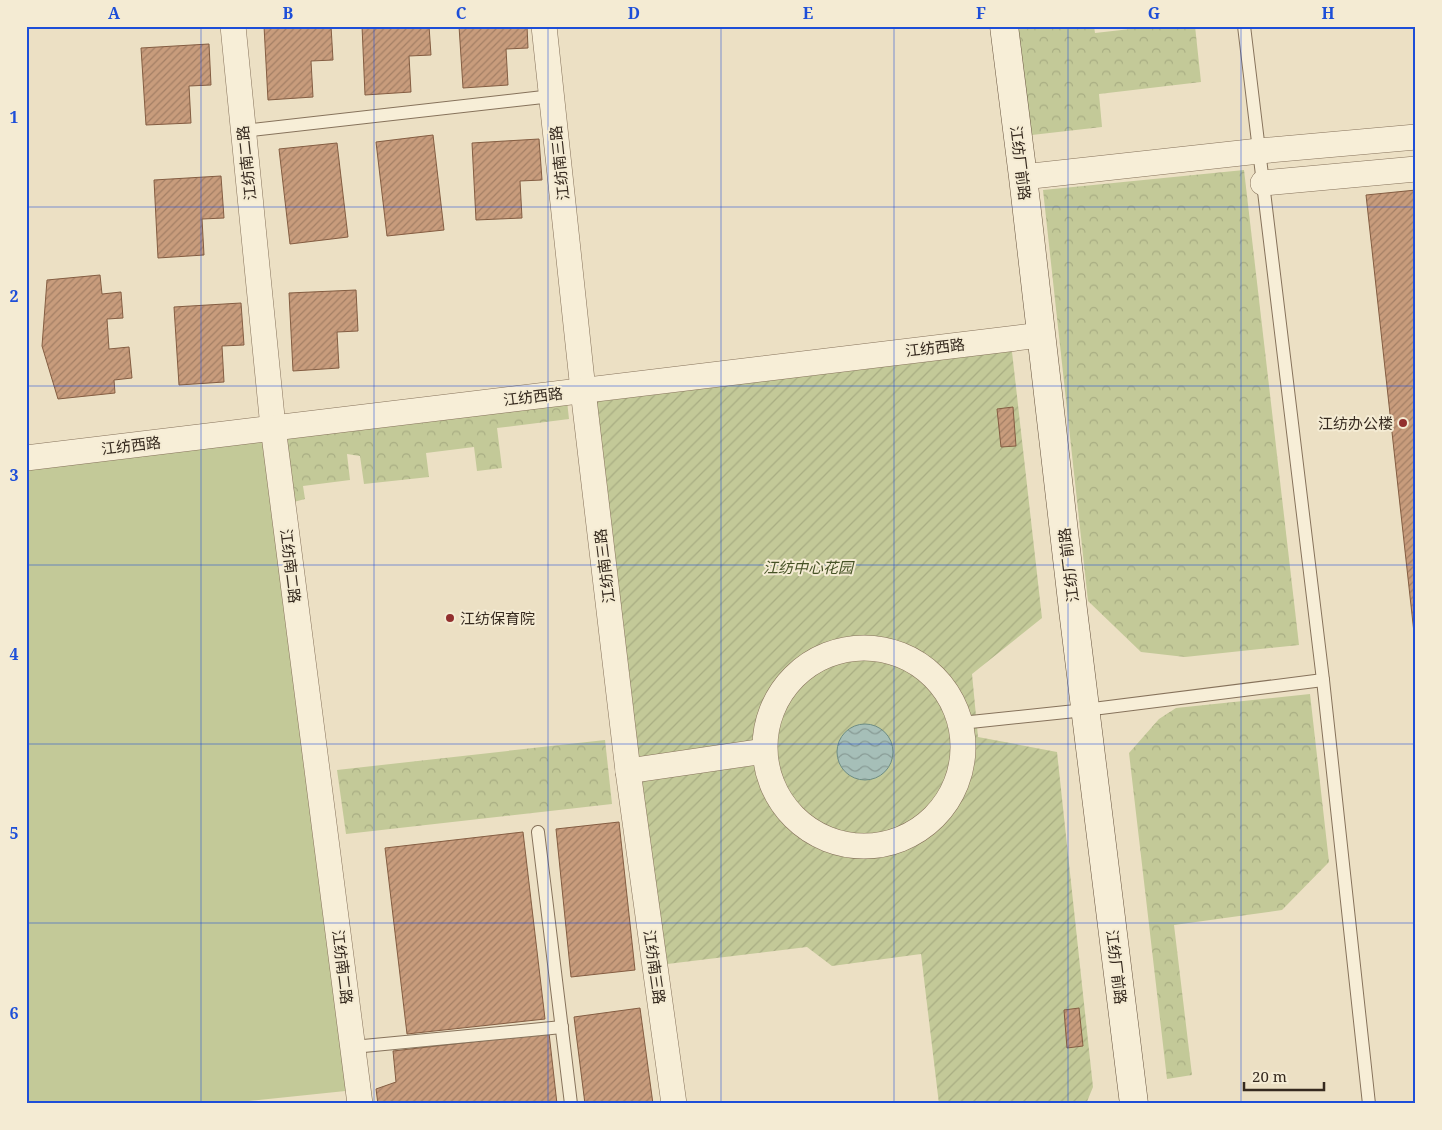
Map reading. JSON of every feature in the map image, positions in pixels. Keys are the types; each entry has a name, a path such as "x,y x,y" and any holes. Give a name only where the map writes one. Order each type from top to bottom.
{"main road":[{"name":"江纺厂前路","path":"1004,26 1134,1104"}],"street":[{"name":"江纺南二路","path":"232,26 273,427 360,1104"},
{"name":"江纺南三路","path":"544,26 583,390 628,770 674,1104"},
{"path":"1023,177 1259,151 1416,137"},
{"path":"1262,183 1416,168"},
{"name":"江纺西路","path":"26,458 1040,335"},
{"path":"866,647 898,653 926,669 948,693 961,723 963,756 955,788 936,816 910,836 878,846 845,845 814,834 788,812 771,784 764,751 768,719 782,689 805,666 834,651 866,647"},
{"path":"628,770 764,751"}],"lane":[{"path":"1244,26 1322,680 1369,1104"},
{"path":"243,131 552,96"},
{"path":"961,723 1085,710 1322,680"},
{"path":"538,832 571,1104"},
{"path":"353,1047 562,1026"}],"green space":[{"path":"1010,26 1094,26 1095,33 1157,26 1195,26 1201,82 1099,94 1102,127 1023,136"},
{"path":"1244,170 1299,645 1185,657 1141,652 1088,601 1043,190"},
{"name":"江纺中心花园","path":"1011,343 1042,618 972,674 978,737 1057,752 1093,1087 1086,1104 939,1104 921,954 832,966 807,947 659,965 591,397"},
{"path":"567,401 569,419 497,428 502,468 477,471 474,447 426,453 429,477 364,484 360,456 347,454 350,480 303,486 305,499 290,503 282,439"},
{"path":"273,427 355,1090 221,1104 26,1104 26,458"},
{"path":"1310,694 1329,862 1282,910 1174,925 1192,1075 1167,1079 1129,753 1159,719 1176,708"},
{"path":"605,740 612,804 346,834 337,770"}],"water":[{"path":"860,724 870,724 885,732 891,741 893,752 891,763 885,772 870,780 860,780 849,775 842,768 837,757 837,747 842,736 849,729"}],"building":[{"path":"264,26 331,26 333,60 311,61 313,97 268,100"},
{"path":"362,26 429,26 431,55 409,56 411,92 365,95"},
{"path":"459,26 527,26 528,48 506,49 508,85 463,88"},
{"path":"209,44 211,85 189,86 191,123 146,125 141,48"},
{"path":"433,135 444,230 387,236 376,142"},
{"path":"539,139 542,180 520,181 522,218 476,220 472,143"},
{"path":"337,143 348,237 290,244 279,149"},
{"path":"221,176 224,218 202,219 204,255 158,258 154,180"},
{"name":"江纺办公楼","path":"1416,190 1416,651 1366,195"},
{"path":"100,275 102,294 121,292 123,318 107,319 109,349 129,347 132,378 114,380 115,393 58,399 42,346 47,280"},
{"path":"356,290 358,331 337,332 339,368 293,371 289,293"},
{"path":"241,303 244,345 222,346 224,382 179,385 174,307"},
{"path":"1013,407 1016,446 1001,447 997,409"},
{"path":"619,822 635,970 571,977 556,829"},
{"path":"523,832 545,1019 407,1034 385,848"},
{"path":"640,1008 653,1104 585,1104 574,1017"},
{"path":"1079,1008 1083,1046 1067,1048 1064,1010"},
{"path":"549,1033 557,1104 378,1104 376,1089 396,1082 393,1051"}],"place":[{"name":"江纺办公楼","path":"1403,423"},
{"name":"江纺保育院","path":"450,618"}]}
